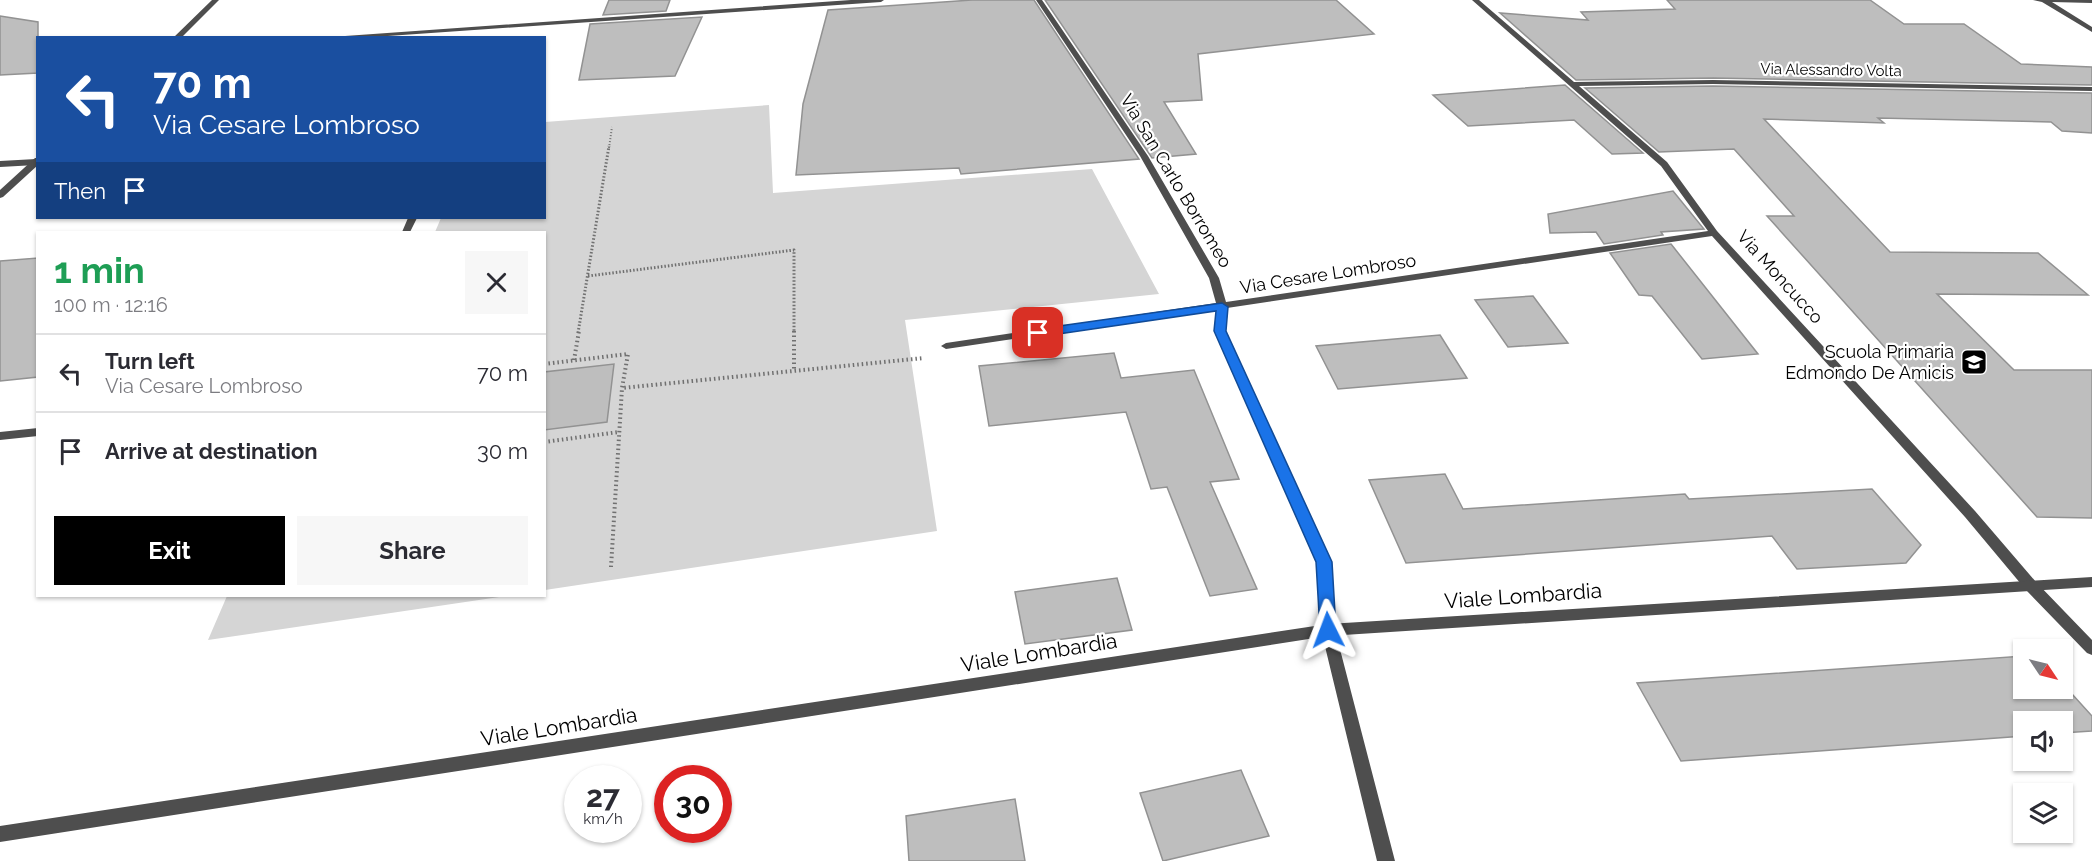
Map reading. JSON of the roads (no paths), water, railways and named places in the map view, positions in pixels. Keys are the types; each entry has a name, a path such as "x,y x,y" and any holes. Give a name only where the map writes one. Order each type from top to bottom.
{"street":[{"path":"178,36 216,0"},
{"path":"347,36 881,0"},
{"name":"Via San Carlo Borromeo","path":"1039,0 1144,156 1214,278 1222,307 1220,331 1324,562 1328,630 1386,861"},
{"name":"Via Moncucco","path":"1475,0 1664,164 1714,233 1970,514 2031,586 2092,649"},
{"path":"2036,0 2092,1"},
{"path":"2044,1 2092,30"},
{"path":"479,36 482,26"},
{"name":"Via Alessandro Volta","path":"1570,84 1713,82 2092,89"},
{"path":"0,164 36,161"},
{"path":"0,195 36,162"},
{"name":"Via Cesare Lombroso","path":"946,346 1714,233"},
{"path":"0,436 36,432"},
{"name":"Viale Lombardia","path":"0,834 1328,630 2092,582"}],"place":[{"name":"Scuola Primaria Edmondo De Amicis","path":"1974,362"}]}
